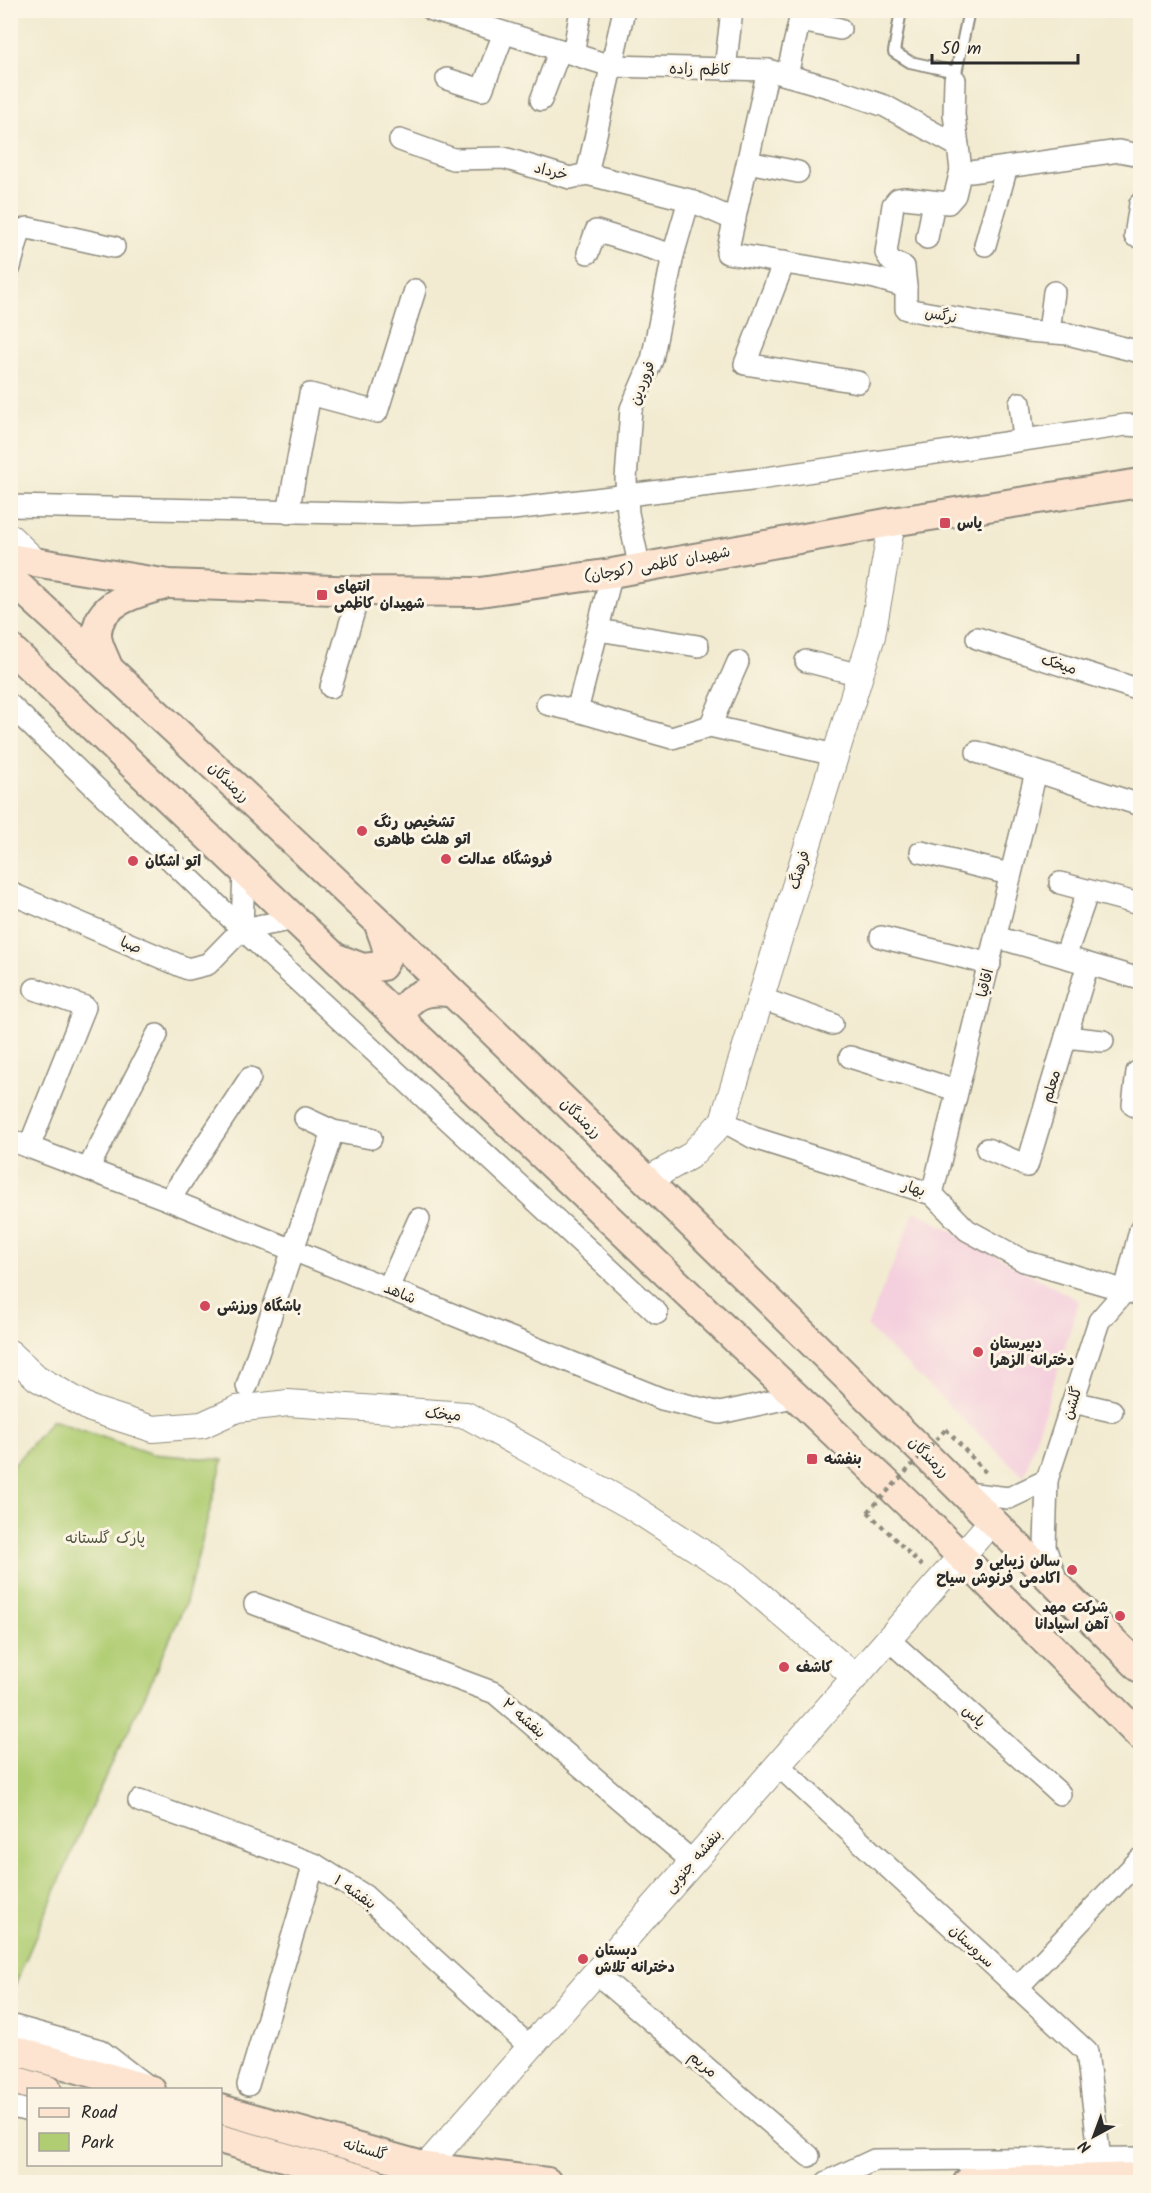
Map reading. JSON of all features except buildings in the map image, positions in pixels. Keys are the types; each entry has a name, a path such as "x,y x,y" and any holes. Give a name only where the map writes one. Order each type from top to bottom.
{"main road":[{"name":"شهیدان کاظمی (کوجان)","path":"169,584 360,591 480,592 612,573 892,522 1140,483"},
{"path":"23,560 169,584"},
{"name":"رزمندگان","path":"10,578 108,667 774,1302 966,1493 1001,1509 1059,1586 1140,1668"},
{"path":"108,667 97,634 104,614 126,596 169,584"},
{"path":"10,648 244,869 961,1557 1140,1736"},
{"path":"337,958 363,968 382,966 389,950 379,924"},
{"path":"407,1025 401,1013 417,994 434,990 449,992"},
{"path":"10,2049 144,2088"},
{"path":"10,2079 40,2088"},
{"name":"گلستانه","path":"222,2110 419,2174 547,2182"},
{"name":"گلستانه","path":"222,2140 342,2178 373,2182"},
{"path":"968,2182 1140,2177"}],"street":[{"path":"541,100 567,52 581,10"},
{"path":"587,174 624,10"},
{"path":"725,69 732,10"},
{"name":"کاظم زاده","path":"433,11 494,24 611,66 778,73 885,106 958,146"},
{"path":"840,29 801,16 778,73 748,162 727,253 875,278 906,287 904,267 891,261 886,253 893,205 898,199 905,198 948,203 952,200 961,170 954,114 955,76"},
{"path":"447,79 482,90 494,24"},
{"name":"خرداد","path":"400,140 453,159 504,158 570,178 587,174 689,200 735,220"},
{"path":"961,170 971,172 1119,152 1140,156"},
{"path":"748,162 798,172"},
{"path":"985,245 1007,167"},
{"name":"فروردین","path":"640,568 627,497 626,479 631,409 652,360 673,255 689,200"},
{"path":"927,238 934,202"},
{"path":"1140,204 1135,236 1140,237"},
{"path":"10,267 19,234 28,228 114,247"},
{"path":"588,254 596,231 673,255"},
{"path":"784,262 745,364 858,382"},
{"name":"نرگس","path":"906,287 906,309 1028,331 1068,334 1140,352"},
{"path":"288,513 310,394 377,412 415,290"},
{"path":"1049,333 1054,292"},
{"path":"1020,403 1024,439"},
{"path":"10,506 399,514 505,510 627,497 1024,439 1126,425 1140,426"},
{"name":"فرهنگ","path":"646,1180 690,1156 723,1121 872,636 892,522"},
{"path":"10,537 23,560"},
{"path":"578,711 612,573"},
{"path":"331,687 360,591"},
{"path":"598,630 698,646"},
{"name":"میخک","path":"977,638 1140,690"},
{"path":"806,661 860,675"},
{"path":"710,726 738,662"},
{"path":"10,705 242,929 657,1313"},
{"path":"547,705 578,711 672,738 710,726 835,755"},
{"path":"976,752 1140,805"},
{"name":"اقاقیا","path":"932,1194 956,1090 990,964 1009,874 1036,772"},
{"path":"921,852 1009,874"},
{"path":"242,929 244,869"},
{"path":"1060,883 1139,904"},
{"path":"1065,957 1088,891"},
{"name":"صبا","path":"10,893 188,969 208,964 242,929"},
{"path":"242,929 296,919"},
{"path":"881,936 990,964"},
{"path":"996,937 1140,979"},
{"name":"معلم","path":"987,1149 1027,1166 1088,964"},
{"path":"20,1144 85,1006 35,989"},
{"path":"760,998 832,1024"},
{"path":"88,1169 157,1035"},
{"path":"1066,1036 1103,1041"},
{"path":"850,1057 956,1090"},
{"path":"1137,1072 1132,1105 1140,1108"},
{"path":"169,1200 250,1078"},
{"path":"305,1118 333,1131 371,1138"},
{"name":"بهار","path":"723,1121 754,1138 932,1194 967,1230 1024,1261 1133,1293"},
{"path":"247,1386 333,1131"},
{"name":"شاهد","path":"20,1144 169,1200 662,1399 720,1413 793,1397"},
{"path":"388,1288 419,1219"},
{"name":"گلشن","path":"1059,1586 1045,1547 1047,1480 1099,1321 1133,1293 1140,1230"},
{"name":"میخک","path":"10,1353 37,1378 91,1409 153,1430 202,1425 237,1409 288,1403 466,1415 629,1505 737,1575 855,1677"},
{"path":"1073,1402 1112,1411"},
{"path":"1001,1509 1047,1480"},
{"name":"بنفشه جنوبی","path":"419,2174 1001,1509"},
{"name":"بنفشه ۲","path":"255,1604 495,1693 693,1862"},
{"name":"یاس","path":"888,1639 1060,1794"},
{"name":"سروستان","path":"778,1765 1087,2052 1100,2160"},
{"name":"بنفشه ۱","path":"139,1801 314,1864 365,1896 530,2047"},
{"path":"1017,1989 1140,1859"},
{"path":"248,2085 314,1864"},
{"name":"مریم","path":"596,1973 808,2156"},
{"path":"10,2025 100,2050 148,2088"},
{"path":"10,2106 27,2111"},
{"path":"827,2182 874,2160 1140,2158"}],"lane":[{"path":"901,10 894,52 910,62 955,76 969,10"}],"path":[{"path":"938,1582 868,1512 946,1429 1001,1509"}],"shaded area":[{"name":"دبيرستان دخترانه الزهرا","path":"915,1211 1079,1301 1024,1477 867,1327"}],"green space":[{"name":"پارک گلستانه","path":"52,1420 152,1454 223,1460 186,1602 143,1700 93,1803 11,1994 11,1468"}],"place":[{"name":"یاس","path":"945,523"},
{"name":"انتهای شهیدان کاظمی","path":"322,595"},
{"name":"تشخیص رنگ اتو هلث طاهری","path":"362,831"},
{"name":"فروشگاه عدالت","path":"446,859"},
{"name":"اتو اشکان","path":"133,861"},
{"name":"باشگاه ورزشی","path":"205,1306"},
{"name":"دبيرستان دخترانه الزهرا","path":"978,1352"},
{"name":"بنفشه","path":"812,1459"},
{"name":"سالن زیبایی و اکادمی فرنوش سیاح","path":"1072,1570"},
{"name":"شرکت مهد آهن اسپادانا","path":"1120,1616"},
{"name":"کاشف","path":"784,1667"},
{"name":"دبستان دخترانه تلاش","path":"583,1959"}]}
